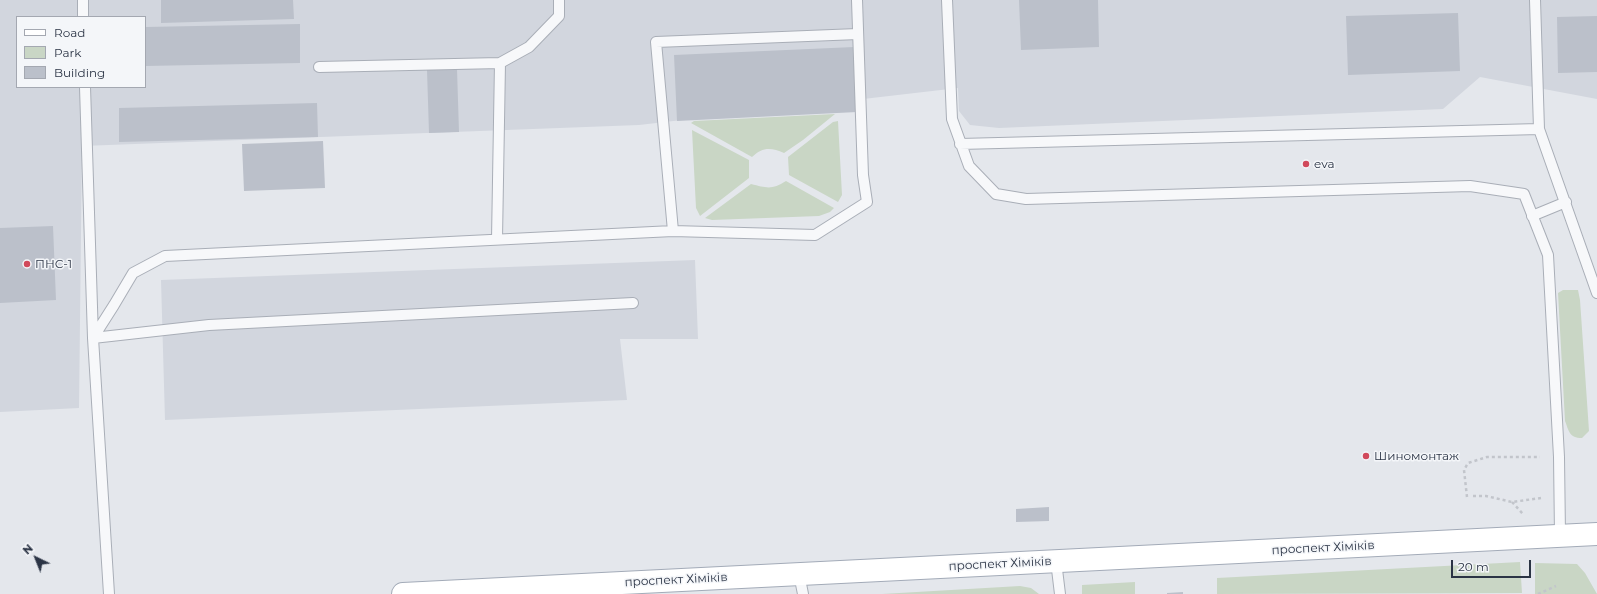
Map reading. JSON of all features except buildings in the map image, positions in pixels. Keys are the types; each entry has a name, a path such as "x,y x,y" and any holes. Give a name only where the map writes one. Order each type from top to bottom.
{"main road":[{"name":"проспект Хіміків","path":"403,594 801,584 1056,561 1597,534"}],"lane":[{"path":"83,0 83,16"},
{"path":"319,67 500,63 529,47 560,16 559,0"},
{"path":"93,338 114,305 132,272 165,256 673,231 693,233 815,235 867,202 863,175 857,0"},
{"path":"947,0 952,119 969,166 996,194 1026,199 1470,186 1524,194 1548,255 1559,457 1560,536"},
{"path":"1535,0 1539,129 1597,293"},
{"path":"673,231 656,42 858,34"},
{"path":"497,239 500,63"},
{"path":"85,88 93,338 109,594"},
{"path":"960,144 1539,129"},
{"path":"1532,216 1566,202"},
{"path":"93,338 209,325 633,303"},
{"path":"1056,561 1060,594"}],"path":[{"path":"1467,497 1464,470 1468,463 1487,457 1559,457"},
{"path":"1473,496 1486,496 1512,502 1546,498"},
{"path":"1512,502 1521,509 1523,514"},
{"path":"1538,594 1556,586"}],"shaded area":[{"path":"0,0 1597,0 1597,99 1480,77 1443,109 999,128 970,125 959,111 958,88 639,125 82,146 79,408 0,412"},
{"path":"695,260 698,339 620,339 627,400 165,420 161,280"}],"green space":[{"path":"835,114 803,140 784,153 767,149 759,151 752,157 691,123 694,121"},
{"path":"838,121 842,195 838,202 789,175 788,157 833,122"},
{"path":"692,130 749,160 749,178 700,216 696,208"},
{"path":"786,181 834,208 830,212 819,216 712,220 705,218 751,184 773,187"},
{"path":"1563,290 1578,290 1580,300 1589,431 1582,438 1574,437 1570,433 1565,421 1558,293"},
{"path":"1520,562 1522,593 1217,594 1217,578"},
{"path":"1535,563 1577,564 1585,573 1597,594 1535,594"},
{"path":"1135,582 1135,594 1082,594 1082,585"},
{"path":"1020,586 1031,588 1039,594 882,594"}],"place":[{"name":"eva","path":"1306,164"},
{"name":"ПНС-1","path":"27,264"},
{"name":"Шиномонтаж","path":"1366,456"}]}
